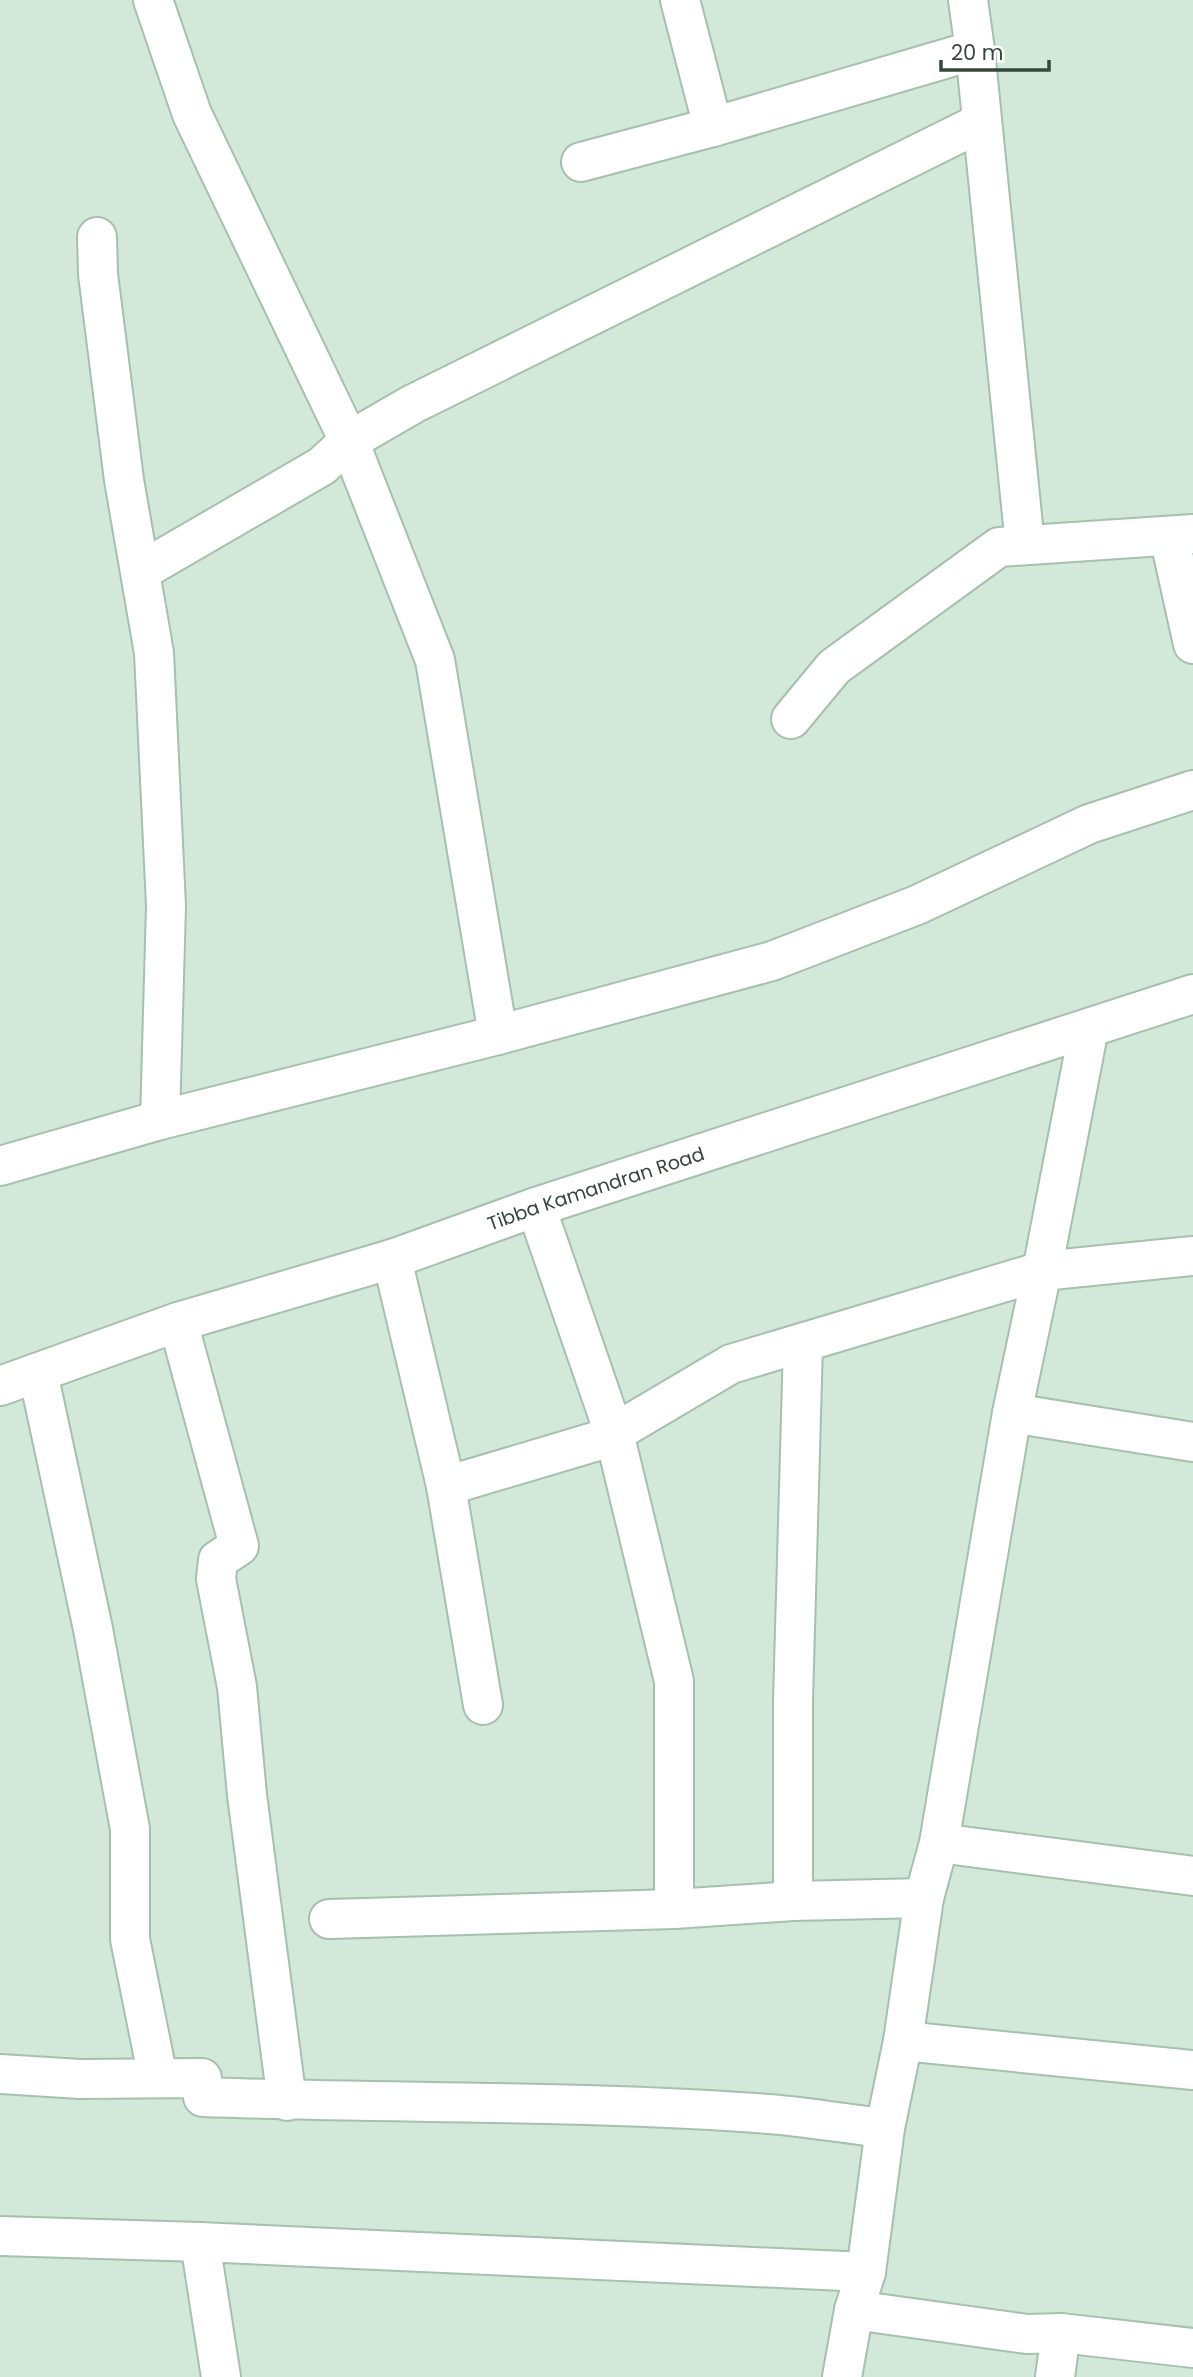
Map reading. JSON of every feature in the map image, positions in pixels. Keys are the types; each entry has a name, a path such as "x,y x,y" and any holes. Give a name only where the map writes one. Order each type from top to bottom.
{"street":[{"path":"680,0 713,127"},
{"path":"968,0 1025,545"},
{"path":"156,1 192,114 349,441 435,660 498,1035"},
{"path":"582,162 713,127 975,50"},
{"path":"141,571 322,466 349,441 447,386 982,122"},
{"path":"97,237 98,274 124,480 154,653 166,906 160,1120"},
{"path":"791,719 834,667 999,547 1181,535 1193,644"},
{"path":"0,1166 160,1120 498,1035 772,961 917,905 1089,824 1193,790"},
{"name":"Tibba Kamandran Road","path":"0,1386 178,1322 392,1259 536,1207 1193,994"},
{"path":"842,2377 854,2310 866,2272 885,2128 903,2041 924,1898 939,1843 1012,1413 1089,1028"},
{"path":"536,1207 614,1433 674,1681 674,1909"},
{"path":"446,1486 604,1439 731,1364 1042,1271 1193,1256"},
{"path":"392,1259 446,1486 483,1705"},
{"path":"178,1322 239,1546 218,1560 216,1579 237,1687 247,1795 287,2101"},
{"path":"793,1902 793,1701 803,1344"},
{"path":"38,1373 93,1629 130,1829 131,1939 158,2078"},
{"path":"1012,1413 1193,1442"},
{"path":"939,1843 1193,1876"},
{"path":"329,1919 674,1909 924,1898"},
{"path":"903,2041 1193,2070"},
{"path":"0,2074 80,2079 202,2078 203,2097 589,2106 771,2114 885,2128"},
{"path":"0,2236 200,2242 866,2272"},
{"path":"200,2242 221,2377"},
{"path":"854,2310 1027,2334 1062,2333 1193,2348"},
{"path":"1055,2377 1062,2333"}],"shaded area":[{"path":"0,0 1193,0 1193,2377 0,2377"}]}
